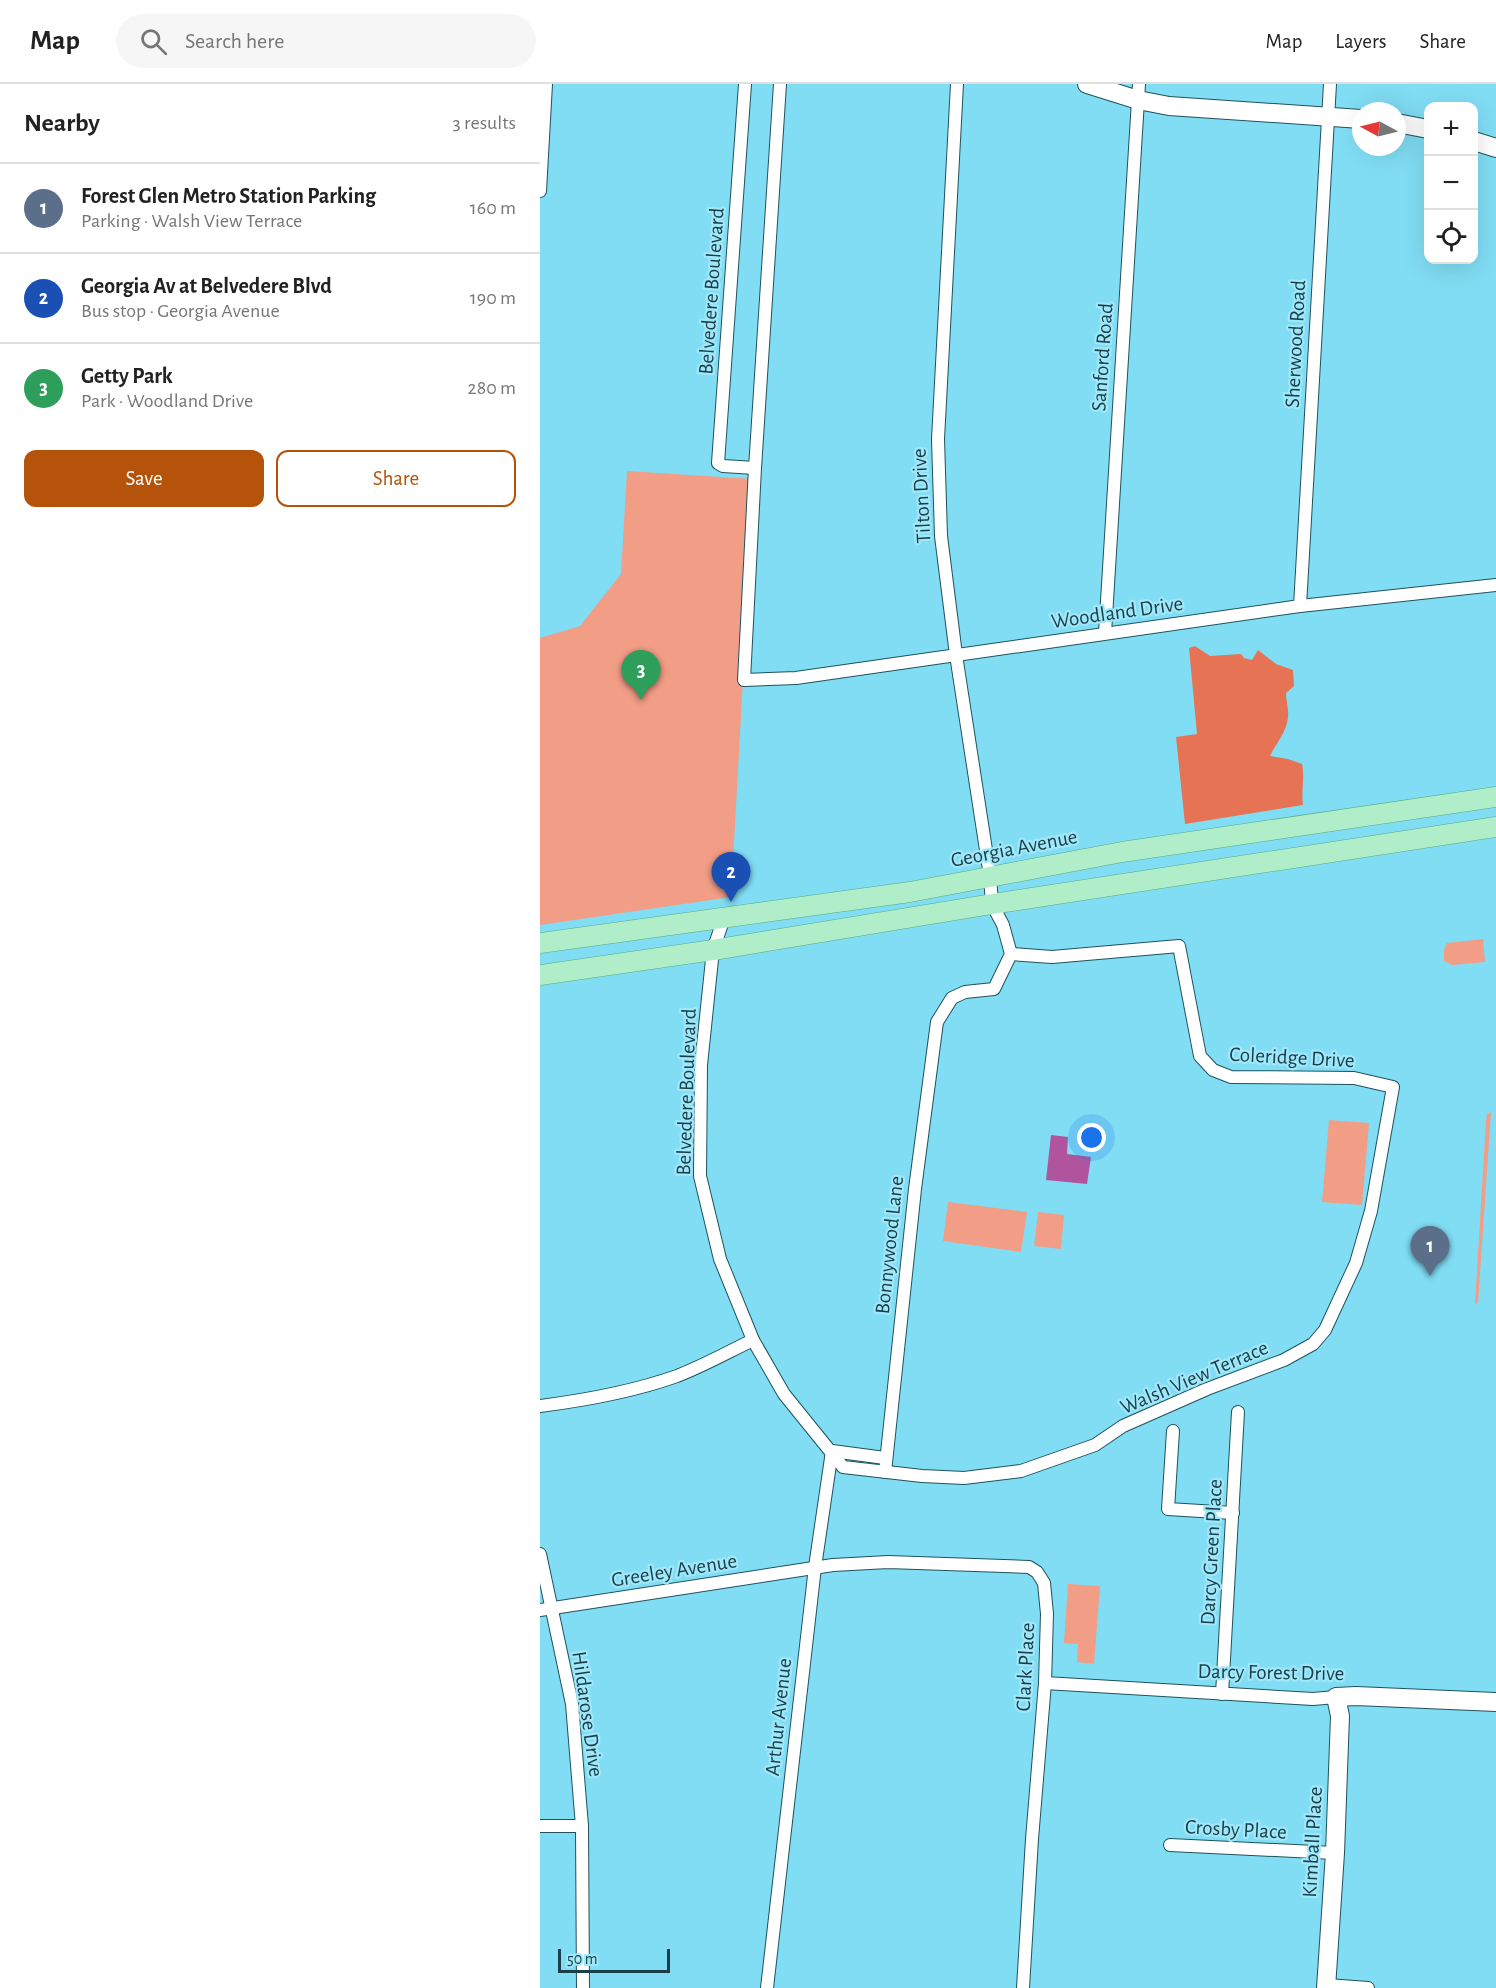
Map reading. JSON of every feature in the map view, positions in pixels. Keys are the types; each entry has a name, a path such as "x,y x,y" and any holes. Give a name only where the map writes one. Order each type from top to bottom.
{"main road":[{"name":"Georgia Avenue","path":"540,943 910,892 1145,849 1496,796"},
{"path":"540,975 1496,827"}],"street":[{"path":"540,191 546,84"},
{"name":"Belvedere Boulevard","path":"745,84 718,463 723,466 755,468"},
{"path":"755,468 780,84"},
{"name":"Tilton Drive","path":"957,84 938,439 941,536 956,655 990,876 992,904"},
{"path":"1087,84 1138,92 1170,106 1352,117"},
{"name":"Sherwood Road","path":"1300,606 1330,84"},
{"name":"Sanford Road","path":"1105,633 1138,92"},
{"path":"1406,125 1424,128"},
{"path":"1478,143 1496,148"},
{"name":"Woodland Drive","path":"755,468 744,680 796,678 1300,606 1496,585"},
{"path":"992,904 1003,925 1011,954"},
{"name":"Belvedere Boulevard","path":"724,918 712,950 701,1065 700,1176 720,1258 753,1340 784,1395 832,1451"},
{"name":"Coleridge Drive","path":"1011,954 1052,957 1179,946 1200,1056 1213,1070 1231,1077 1354,1078 1393,1087"},
{"name":"Bonnywood Lane","path":"885,1472 915,1189 937,1022 952,998 965,992 994,989 1011,954"},
{"name":"Walsh View Terrace","path":"832,1451 843,1467 885,1472 964,1478 1021,1472 1095,1445 1123,1426 1207,1389 1284,1360 1313,1344 1324,1330 1356,1263 1371,1211 1393,1087"},
{"path":"540,1406 596,1398 646,1386 679,1375 753,1340"},
{"name":"Darcy Green Place","path":"1222,1694 1238,1412"},
{"path":"1173,1431 1168,1509 1233,1513"},
{"path":"832,1451 885,1458"},
{"name":"Arthur Avenue","path":"768,1988 815,1566 832,1451"},
{"name":"Hildarose Drive","path":"540,1554 546,1609 572,1704 582,1826 583,1988"},
{"name":"Clark Place","path":"815,1566 888,1562 1029,1567 1037,1572 1044,1583 1047,1614 1045,1683 1023,1988"},
{"name":"Greeley Avenue","path":"546,1609 815,1566"},
{"name":"Darcy Forest Drive","path":"1045,1683 1313,1699 1356,1696 1496,1702"},
{"name":"Kimball Place","path":"1327,1986 1340,1716 1336,1697"},
{"path":"540,1826 582,1826"},
{"name":"Crosby Place","path":"1170,1845 1335,1853"},
{"path":"1327,1986 1368,1988"}],"shaded area":[{"path":"627,471 754,479 731,897 540,925 540,638 580,626 621,574"},
{"path":"1195,646 1210,656 1241,654 1244,658 1252,660 1258,650 1276,664 1293,670 1294,686 1286,693 1287,722 1270,756 1302,764 1303,805 1185,824 1176,737 1197,734 1189,648"},
{"path":"1483,939 1485,962 1452,965 1444,961 1444,950 1447,943"},
{"path":"1491,1112 1478,1303 1475,1304 1486,1121 1487,1114"},
{"path":"1329,1120 1369,1123 1362,1205 1322,1202"},
{"path":"1051,1135 1068,1137 1067,1154 1091,1157 1087,1184 1046,1180"},
{"path":"948,1202 1027,1212 1021,1252 943,1241"},
{"path":"1038,1212 1064,1215 1061,1249 1034,1246"},
{"path":"1068,1584 1100,1586 1094,1664 1077,1662 1078,1644 1064,1643"}],"place":[{"name":"Getty Park","path":"641,700"},
{"name":"Georgia Av at Belvedere Blvd","path":"731,902"},
{"name":"Forest Glen Metro Station Parking","path":"1430,1276"}]}
